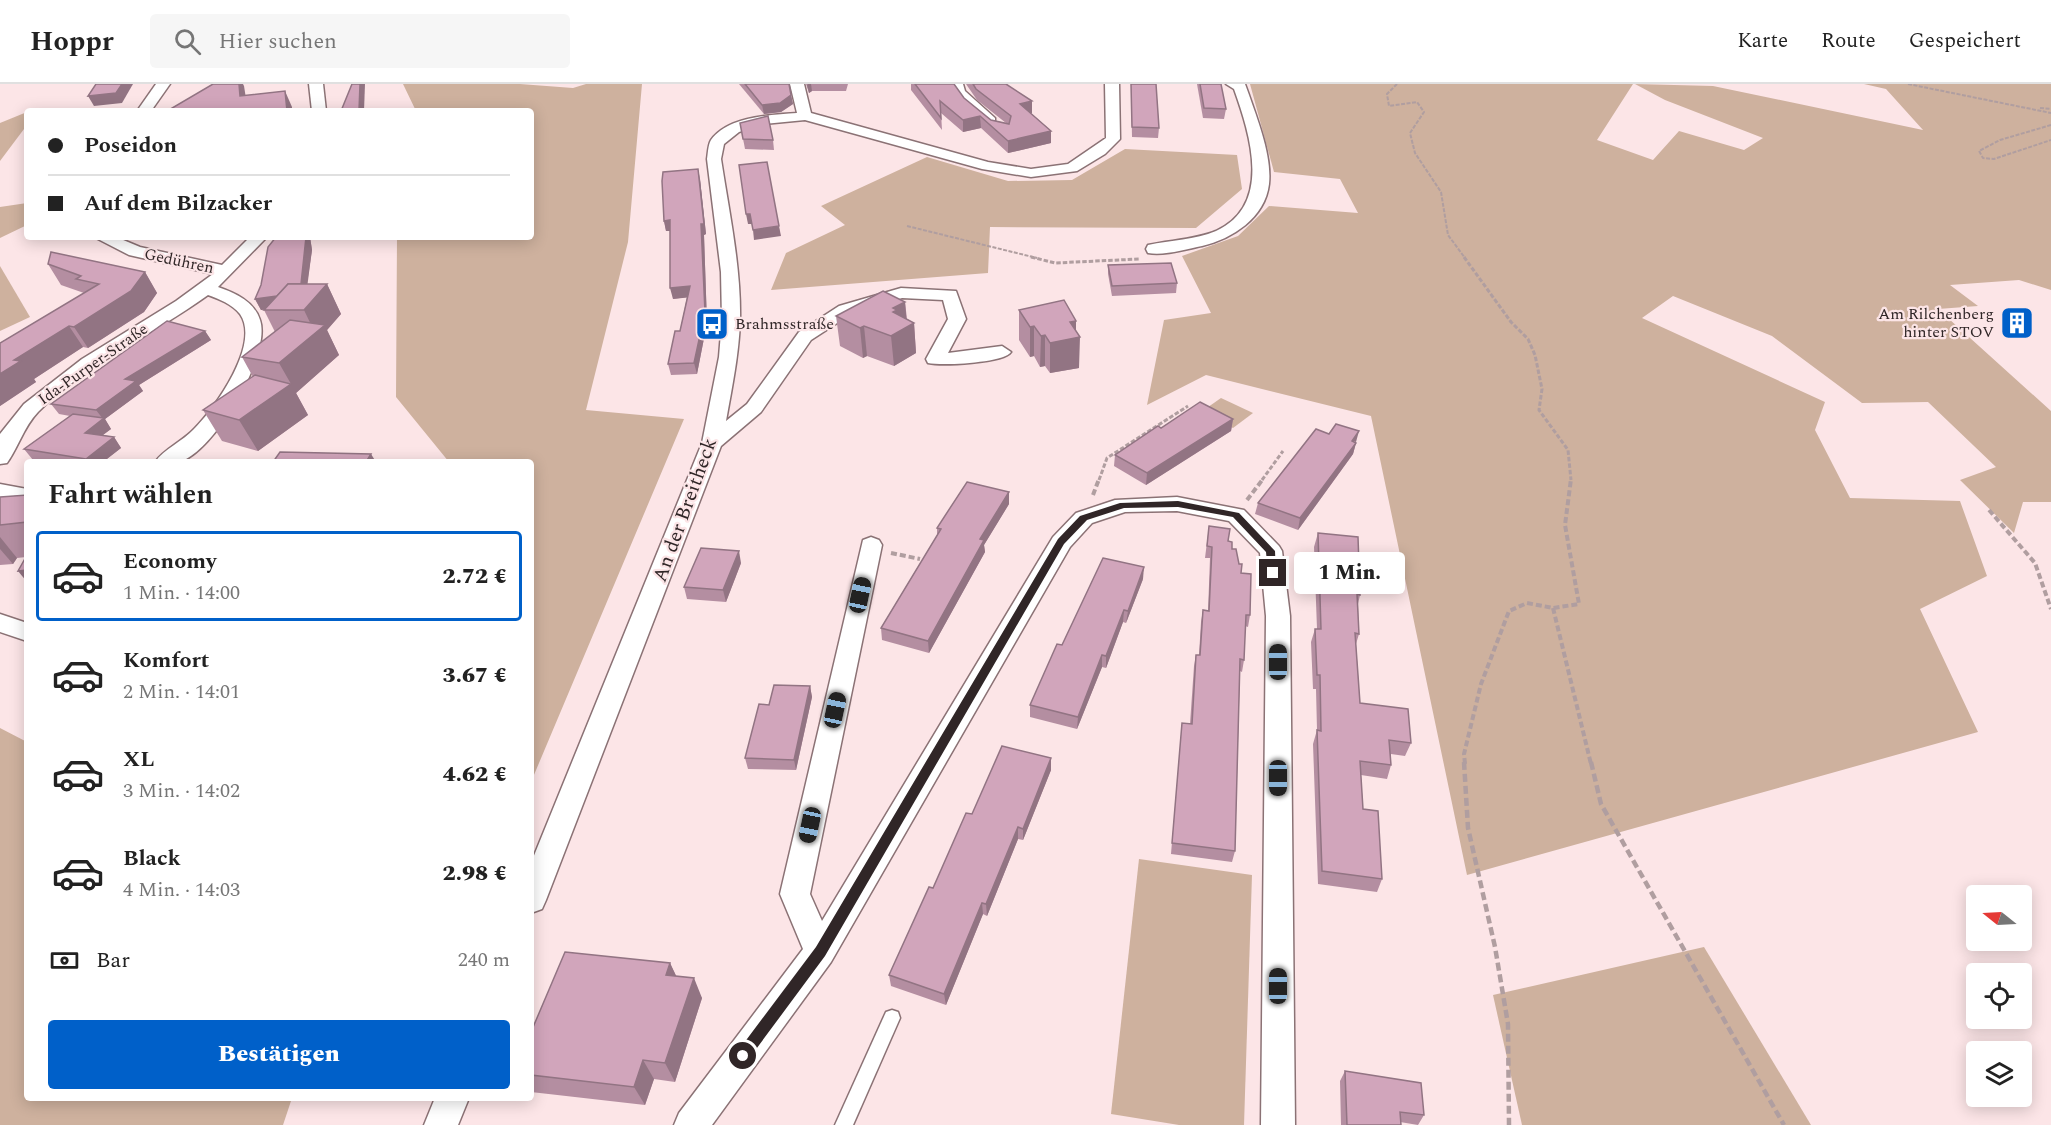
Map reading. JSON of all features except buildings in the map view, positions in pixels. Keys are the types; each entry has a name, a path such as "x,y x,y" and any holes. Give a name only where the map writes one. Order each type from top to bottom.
{"street":[{"path":"146,108 163,84"},
{"path":"316,84 319,108"},
{"path":"796,84 805,116"},
{"path":"956,84 959,93 978,112 1004,131"},
{"name":"An der Breitheck","path":"534,892 712,443 728,357 731,320 730,272 714,159 717,142 734,129 763,120 805,116 987,166 1031,173 1072,168 1100,151 1113,139 1112,84"},
{"path":"1154,249 1200,241 1231,230 1250,208 1258,192 1261,185 1248,104 1240,87 1233,84"},
{"name":"Gedühren","path":"109,240 135,251 177,263 224,271"},
{"name":"Ida-Purper-Straße","path":"0,458 12,431 32,408 58,386 206,288 256,240"},
{"path":"170,459 189,446 208,427 233,391 249,360 254,332 250,317 240,304 206,288"},
{"path":"712,443 754,408 805,336 845,310 901,293 950,295 957,319 935,359 964,358 1002,352"},
{"path":"0,491 24,495"},
{"path":"691,1125 820,952 1061,542 1083,518 1123,505 1178,504 1236,515 1271,551 1278,616 1278,1125"},
{"path":"820,952 795,894 871,545"},
{"path":"0,622 24,631"},
{"path":"441,1125 451,1101"}],"lane":[{"path":"844,1125 892,1018"}],"path":[{"path":"1397,84 1387,94 1389,106 1417,102 1424,112 1410,134 1415,153 1441,192 1448,235 1511,322 1528,339 1535,355 1542,389 1539,410 1568,450 1572,486 1565,525 1579,604 1553,608 1527,603 1509,611 1481,684 1464,754 1468,828 1495,947 1508,1024 1509,1125"},
{"path":"1908,84 2051,111"},
{"path":"2051,125 2000,141 1979,151 1983,158 1994,159 2051,140"},
{"path":"908,226 1055,263 1136,260 1154,249"},
{"path":"1083,518 1107,458 1188,405"},
{"path":"1236,515 1283,451"},
{"path":"1989,510 2035,563 2051,609"},
{"path":"1553,608 1601,804 1784,1125"}],"shaded area":[{"path":"403,84 520,84 573,88 586,84 642,84 628,242 586,410 684,419 534,775 534,459 447,459 396,397 397,240 534,240 534,108 415,108"},
{"path":"1250,84 1633,84 1597,140 1653,160 1679,131 1744,150 1763,138 1665,100 1635,84 1713,86 1923,130 1886,89 1864,84 2051,84 2051,290 2019,280 1950,285 1978,306 1938,309 2051,411 2051,502 2023,502 2014,533 1960,480 1996,467 1928,402 1862,403 1772,336 1673,296 1642,318 1825,402 1815,430 1850,498 1960,501 1987,576 1920,609 1978,732 1467,875 1371,416 1206,375 1147,405 1164,320 1211,313 1182,256 1238,236 1269,206 1358,213 1340,179 1274,172"},
{"path":"24,113 24,129 0,161 0,123"},
{"path":"1125,149 1237,155 1242,189 1196,228 990,227 988,273 771,290 786,253 845,225 821,206 927,157 1008,181 1072,180"},
{"path":"24,203 24,226 0,238 0,207"},
{"path":"0,266 30,317 0,331"},
{"path":"1221,398 1253,413 1233,428 1201,412"},
{"path":"0,728 24,740 24,1101 291,1101 283,1125 0,1125"},
{"path":"1139,859 1252,875 1244,1125 1179,1125 1111,1114"},
{"path":"1704,947 1811,1125 1522,1125 1493,995"}],"place":[{"name":"Am Rilchenberg hinter STOV","path":"2017,323"},
{"name":"Brahmsstraße","path":"712,324"}],"route":[{"path":"743,1056 820,952 1061,542 1083,518 1123,505 1178,504 1236,515 1271,551 1273,573"}]}
